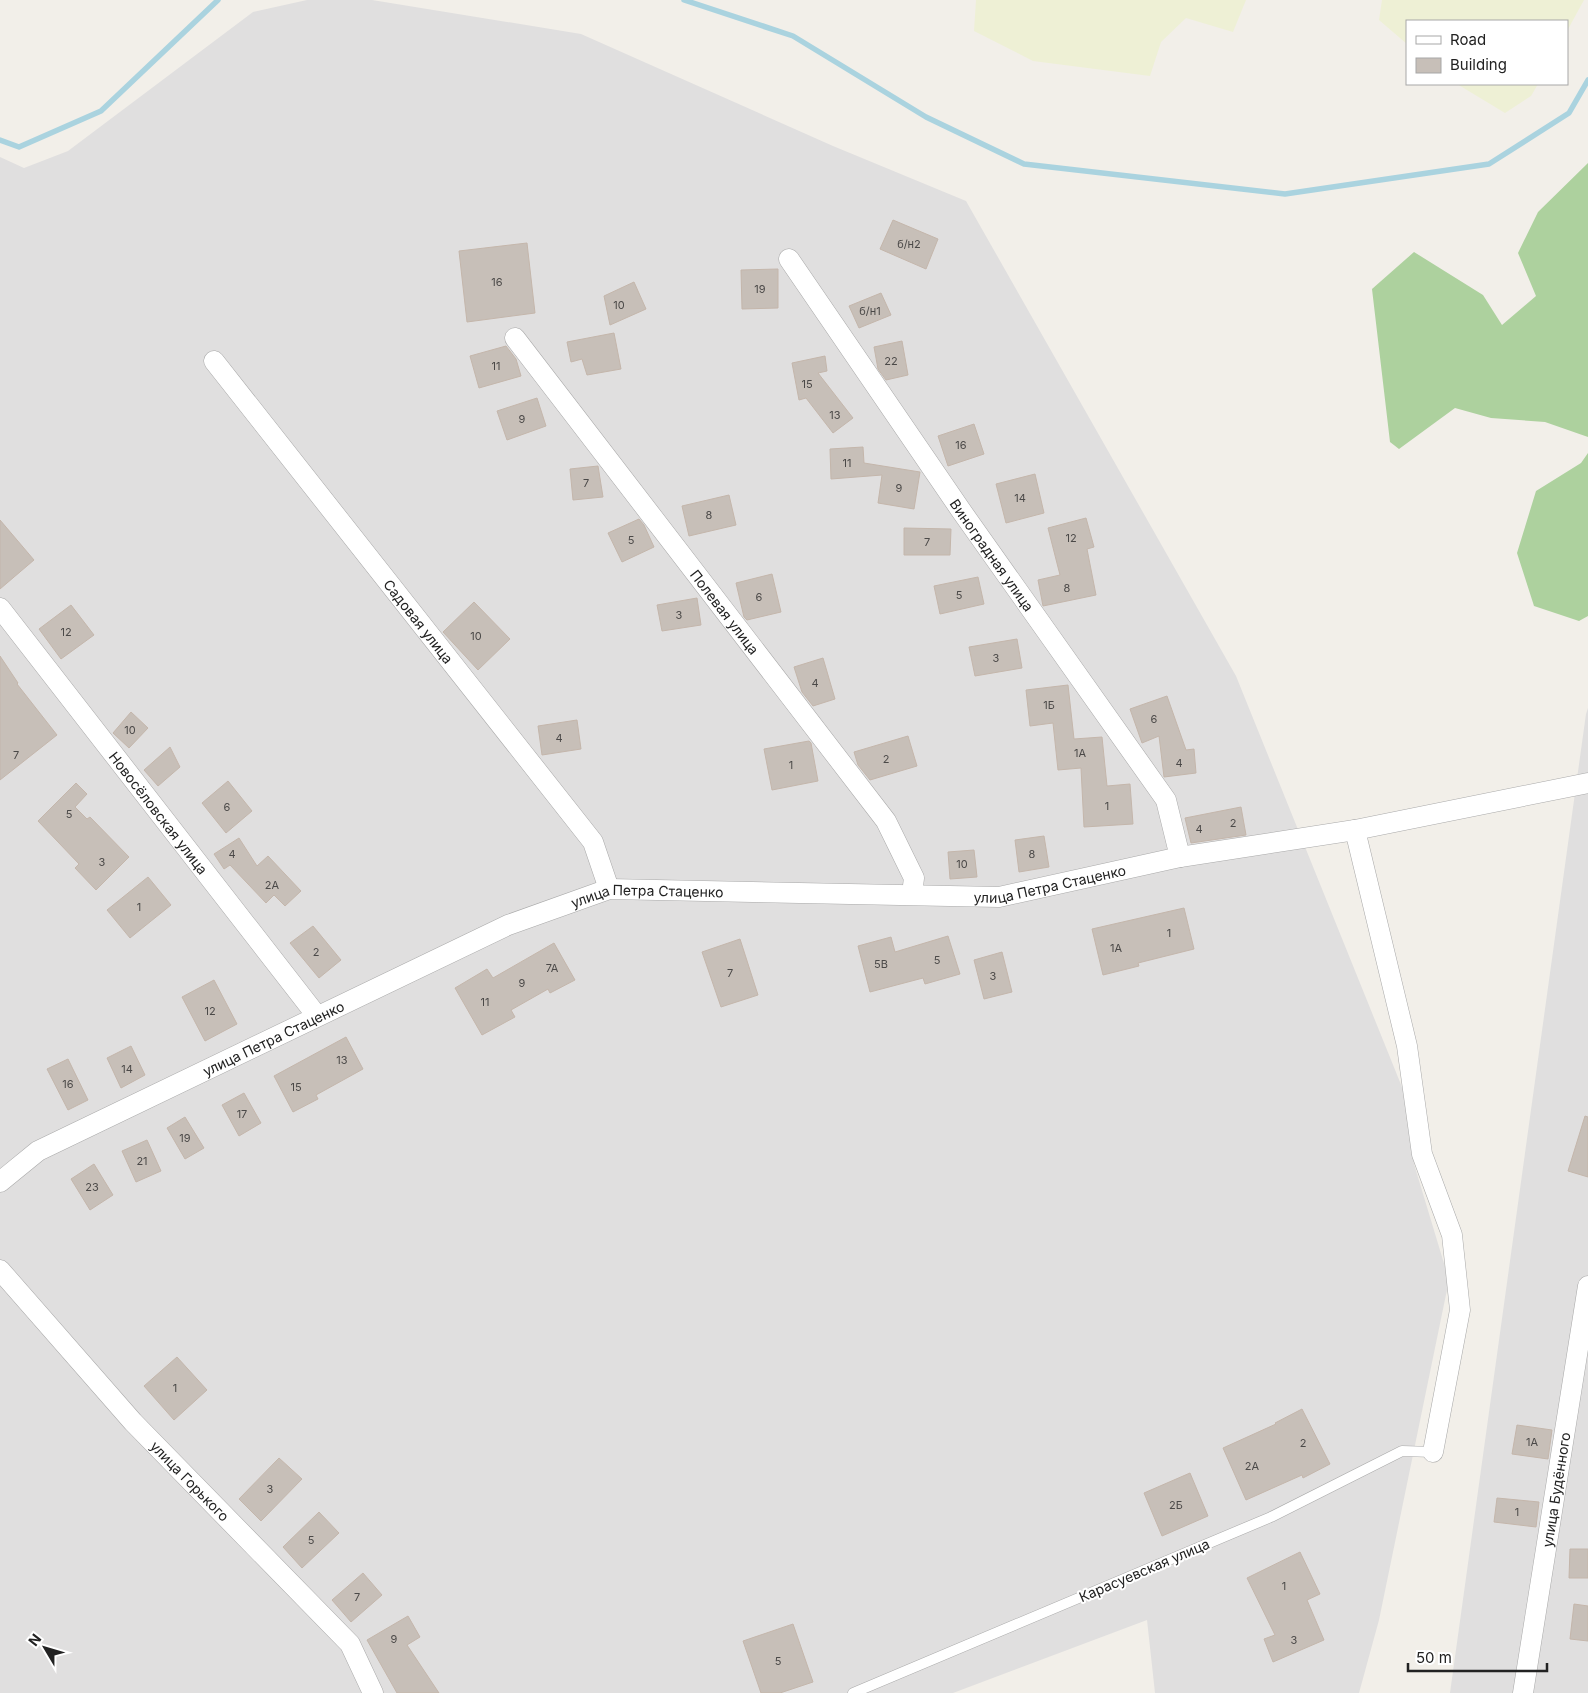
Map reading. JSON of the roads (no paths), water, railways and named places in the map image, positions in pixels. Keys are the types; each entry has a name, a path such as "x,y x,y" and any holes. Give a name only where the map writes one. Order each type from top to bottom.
{"street":[{"name":"Виноградная улица","path":"789,259 954,501 1166,800 1180,857"},
{"name":"Полевая улица","path":"515,338 886,820 914,878 912,894"},
{"name":"Садовая улица","path":"214,361 594,842 609,889"},
{"name":"Новосёловская улица","path":"0,608 317,1016"},
{"name":"улица Петра Стаценко","path":"0,1182 38,1151 317,1016 508,925 609,889 999,897 1180,857 1356,830 1588,783"},
{"path":"1356,830 1407,1046 1422,1154 1452,1235 1460,1310 1433,1452"},
{"name":"улица Горького","path":"0,1270 133,1422 350,1644 373,1693"},
{"name":"улица Будённого","path":"1523,1693 1588,1286"}],"lane":[{"name":"Карасуевская улица","path":"853,1693 1271,1517 1402,1451 1433,1452"}],"waterway":[{"path":"0,140 19,147 101,111 218,0"},
{"path":"684,0 793,36 926,117 1024,164 1285,194 1489,164 1569,113 1588,80"}]}
